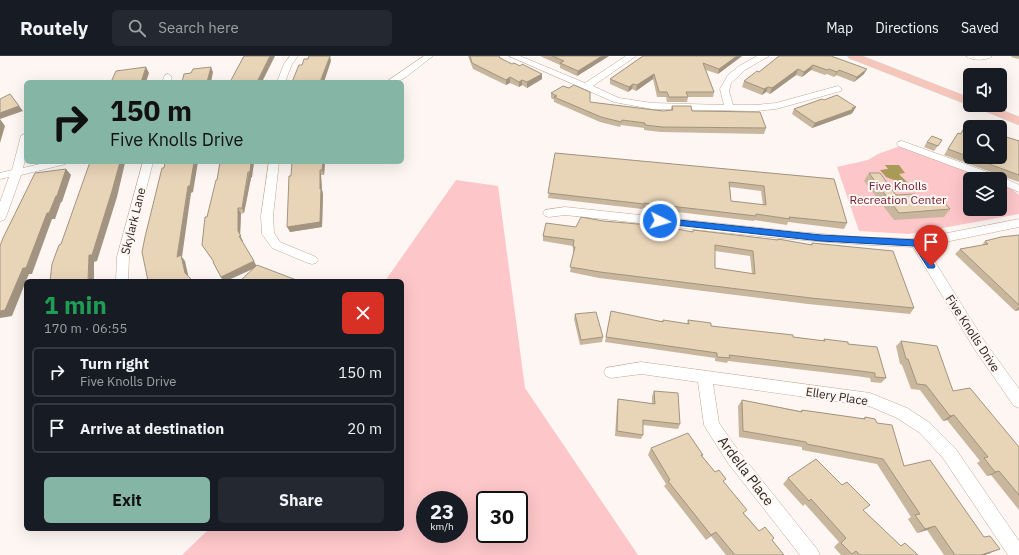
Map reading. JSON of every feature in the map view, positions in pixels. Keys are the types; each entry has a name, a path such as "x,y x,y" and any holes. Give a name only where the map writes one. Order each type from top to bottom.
{"main road":[{"path":"853,56 963,99"},
{"path":"876,56 963,88"},
{"path":"1007,106 1019,110"},
{"path":"996,112 1019,121"}],"street":[{"path":"281,80 288,64 294,56"},
{"path":"394,80 429,56"},
{"path":"513,56 617,100 634,104 683,107 755,108 776,106 838,89"},
{"path":"586,87 632,56"},
{"path":"729,107 725,94 725,86 730,79 750,63 765,56"},
{"path":"970,56 988,56"},
{"path":"0,217 16,173 24,143"},
{"path":"902,144 978,172"},
{"path":"0,176 54,164"},
{"name":"Skylark Lane","path":"122,279 123,256 147,164"},
{"path":"274,164 267,216 268,234 276,245 312,260"},
{"path":"1007,183 1019,189"},
{"path":"550,213 565,211 799,236 858,241 917,243 1019,223"},
{"name":"Five Knolls Drive","path":"917,243 980,346 1019,401"},
{"name":"Ellery Place","path":"611,372 641,368 870,400 902,413 925,428 949,453 1018,555"},
{"name":"Ardella Place","path":"705,378 712,425 734,458 811,555"}],"green space":[{"name":"Five Knolls Recreation Center","path":"900,146 970,172 963,172 963,216 1007,216 1007,186 1019,195 1019,214 909,234 859,231 837,167 868,160 878,154"},
{"path":"456,180 498,186 525,388 638,555 182,555 207,531 404,531 404,279 386,279"}],"shaded area":[{"path":"885,165 899,165 905,173 899,174 909,184 908,187 898,187 893,183 894,180 886,177 880,170 888,169"}],"building":[{"path":"244,56 270,56 258,80 231,80"},
{"path":"309,56 330,56 321,80 293,80 299,65 302,65 304,59 308,59"},
{"path":"470,56 499,56 512,64 514,63 520,66 522,64 542,74 527,82 522,80 519,82 510,77 506,80 472,63"},
{"path":"552,56 602,56 578,71 560,63 564,61"},
{"path":"643,56 737,56 719,69 703,63 714,92 686,92 688,97 669,97 667,92 659,92 654,74 637,85 633,84 629,87 610,79"},
{"path":"779,56 831,56 867,69 857,77 839,70 837,72 813,65 804,72 798,69 772,88 768,87 764,89 744,81 757,71 759,72"},
{"path":"146,67 142,80 112,80 116,71"},
{"path":"211,67 208,80 182,80 184,74 191,73 193,69"},
{"path":"574,85 590,92 590,102 663,111 673,110 672,106 691,106 692,111 760,112 766,128 662,127 622,120 621,122 601,117 554,97 557,96 551,93 563,86 569,88"},
{"path":"10,94 19,106 0,113 0,99"},
{"path":"837,95 856,107 815,123 794,109 822,99 824,100"},
{"path":"963,130 963,154 948,149 958,133 961,134"},
{"path":"932,136 942,140 938,146 927,142"},
{"path":"1007,137 1019,141 1019,175 989,164 1007,164"},
{"path":"555,153 834,179 847,223 789,217 790,219 756,214 756,216 548,193","holes":["729,182 764,186 766,205 731,201"]},
{"path":"89,164 119,164 92,255 89,255 88,279 50,279 52,264 59,245 61,244"},
{"path":"165,164 194,164 190,186 188,186 177,257 181,255 185,273 191,279 148,279 142,252 162,168 164,168"},
{"path":"220,164 251,164 242,208 238,208 238,231 241,236 239,236 254,261 221,277 214,262 202,245 205,217 207,217"},
{"path":"292,164 323,164 322,170 320,170 320,222 287,227 289,176 291,176"},
{"path":"66,169 57,196 49,213 47,213 26,268 23,268 5,310 0,311 0,246 3,238 35,173"},
{"path":"869,173 880,173 896,195 915,194 922,201 942,200 950,209 899,213"},
{"path":"581,217 603,221 661,226 693,232 693,230 778,239 812,245 812,243 893,251 914,308 811,298 570,267 575,247 573,247 574,240 543,236 546,223 576,227","holes":["715,245 753,251 755,274 715,268"]},
{"path":"1019,235 1019,305 960,249 988,244 985,241 1001,237"},
{"path":"257,265 294,279 242,279"},
{"path":"611,311 663,322 663,320 689,324 688,320 711,323 711,326 793,335 793,337 825,341 824,339 848,342 848,344 877,347 886,378 875,377 875,373 860,371 729,355 730,358 717,357 717,353 606,337"},
{"path":"596,312 603,337 581,340 575,314"},
{"path":"901,341 937,346 953,391 970,388 1019,447 1019,495 999,471 995,472 984,458 988,457 954,415 950,416 926,385 917,384 908,359 906,359"},
{"path":"654,391 678,393 680,424 643,420 643,435 617,431 618,399 655,404"},
{"path":"742,400 802,412 802,410 865,419 865,417 875,419 877,423 892,425 904,466 930,460 984,537 990,536 1000,549 981,555 955,555 935,526 925,529 915,515 920,514 883,459 807,444 806,442 743,431"},
{"path":"688,433 703,455 701,455 715,472 719,470 726,479 723,481 747,510 743,513 759,531 765,527 774,538 772,540 784,555 735,555 716,532 711,535 668,481 670,480 651,448"},
{"path":"816,459 842,485 847,482 870,505 863,510 901,546 905,543 918,555 860,555 856,551 852,554 841,543 846,538 811,499 809,501 788,478"}],"route":[{"path":"660,221 821,238 917,243 931,266"}]}
